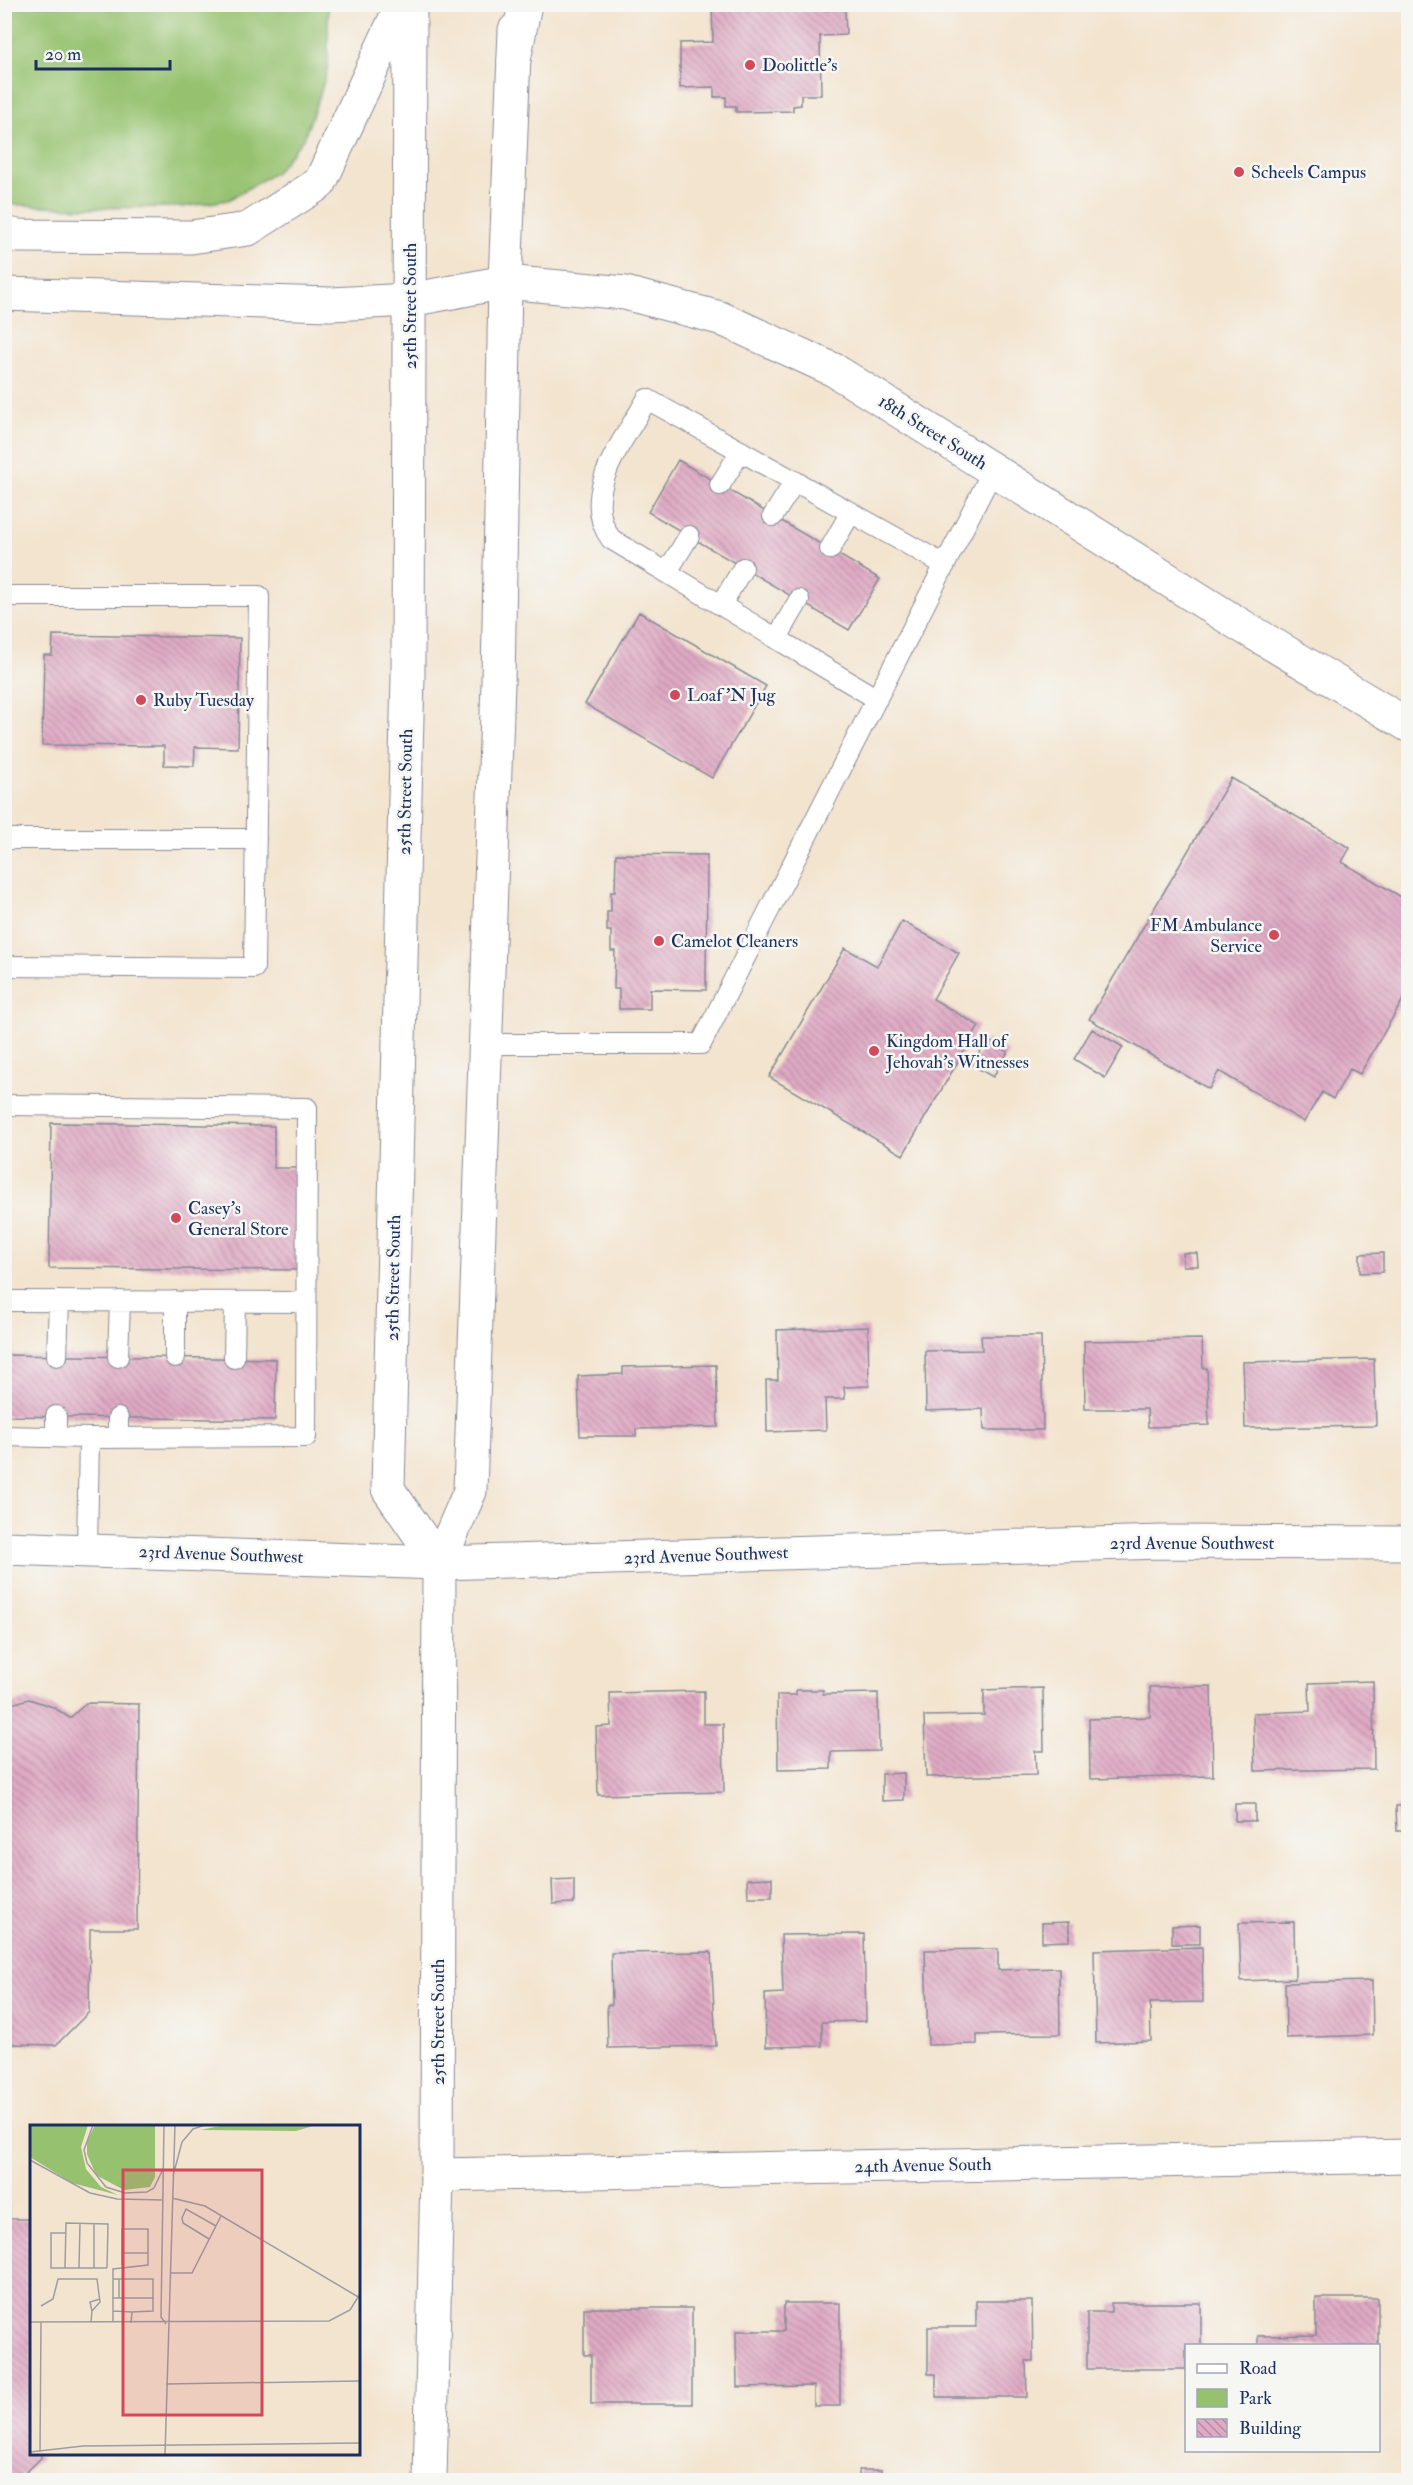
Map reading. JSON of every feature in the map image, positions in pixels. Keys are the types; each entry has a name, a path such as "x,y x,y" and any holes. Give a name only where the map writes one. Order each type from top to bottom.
{"main road":[{"path":"4,233 18,236 190,237 248,229 320,183 402,4"},
{"name":"25th Street South","path":"410,4 408,676 388,1489 439,1563"},
{"name":"25th Street South","path":"430,2481 437,2175 439,1563 470,1491 498,683 505,282 516,4"},
{"path":"514,60 525,4"},
{"name":"18th Street South","path":"4,294 331,304 410,300 505,282 625,293 720,318 834,370 1237,623 1408,724"},
{"name":"23rd Avenue Southwest","path":"4,1548 87,1549 439,1563 1162,1542 1408,1544"},
{"name":"24th Avenue South","path":"437,2175 1408,2156"}],"lane":[{"path":"877,699 611,538 602,527 598,506 600,485 647,399 945,565"},
{"path":"720,485 741,451"},
{"path":"486,1044 701,1044 993,470"},
{"path":"773,516 795,481"},
{"path":"830,549 851,512"},
{"path":"667,572 689,536"},
{"path":"721,605 743,568"},
{"path":"4,596 259,596 254,968 4,966"},
{"path":"777,638 799,600"},
{"path":"4,839 256,839"},
{"path":"4,1105 307,1108 306,1437 233,1428 174,1428 118,1438 4,1436"},
{"path":"4,1301 306,1302"},
{"path":"57,1356 59,1301"},
{"path":"118,1357 120,1301"},
{"path":"175,1301 175,1357"},
{"path":"234,1358 235,1302"},
{"path":"56,1416 56,1437"},
{"path":"118,1418 118,1438"},
{"path":"87,1549 89,1438"}],"green space":[{"path":"4,5 328,5 328,67 304,138 276,172 228,200 183,207 77,208 5,204"}],"building":[{"name":"Doolittle's","path":"712,4 819,4 819,10 845,9 846,35 820,36 821,95 801,95 801,105 793,106 793,111 736,112 736,106 726,106 726,97 714,97 714,87 680,88 680,43 713,42"},
{"path":"678,460 880,579 849,630 648,512"},
{"name":"Loaf 'N Jug","path":"639,612 766,686 712,778 585,704"},
{"name":"Ruby Tuesday","path":"53,635 240,638 238,748 195,747 194,766 164,765 164,746 42,745 44,655 52,655"},
{"name":"FM Ambulance Service","path":"1231,778 1350,848 1342,862 1408,901 1408,970 1403,979 1408,982 1408,991 1360,1074 1350,1069 1333,1099 1322,1092 1304,1122 1219,1071 1209,1089 1089,1019"},
{"name":"Camelot Cleaners","path":"616,854 707,855 706,990 650,989 650,1009 619,1009 619,989 614,989 615,951 611,951 611,931 607,931 607,912 611,912 611,892 615,892"},
{"name":"Kingdom Hall of Jehovah's Witnesses","path":"902,921 959,953 933,999 979,1026 903,1155 769,1077 845,948 877,966"},
{"path":"1092,1029 1123,1047 1105,1078 1074,1059"},
{"path":"987,1040 1008,1052 993,1077 972,1065"},
{"name":"Casey's General Store","path":"51,1123 274,1126 274,1168 304,1168 303,1270 49,1268"},
{"path":"1183,1253 1197,1253 1198,1266 1183,1266"},
{"path":"1383,1253 1383,1272 1360,1273 1360,1254"},
{"path":"868,1327 869,1386 844,1387 845,1399 825,1399 826,1430 767,1432 766,1380 778,1380 777,1330"},
{"path":"981,1336 1041,1336 1043,1430 984,1430 983,1409 926,1411 925,1351 982,1350"},
{"path":"1202,1339 1203,1368 1207,1368 1209,1425 1148,1427 1147,1409 1085,1409 1084,1341"},
{"path":"4,1355 276,1359 275,1420 4,1416"},
{"path":"1374,1359 1376,1426 1245,1428 1243,1362"},
{"path":"716,1365 718,1427 636,1429 636,1436 580,1436 578,1376 623,1374 623,1367"},
{"path":"1373,1681 1374,1769 1255,1771 1253,1713 1310,1711 1309,1683"},
{"path":"1211,1686 1213,1776 1090,1779 1089,1719 1150,1717 1150,1687"},
{"path":"1043,1688 1044,1751 1035,1751 1036,1775 926,1777 924,1716 984,1715 984,1690"},
{"path":"796,1690 823,1690 823,1694 878,1693 879,1751 831,1752 831,1769 778,1770 777,1695 796,1695"},
{"path":"704,1691 704,1724 723,1724 724,1792 598,1795 596,1727 611,1726 610,1693"},
{"path":"29,1699 53,1707 70,1718 86,1703 139,1704 137,1929 90,1929 89,2012 56,2045 9,2044 8,2067 4,2070 4,1706"},
{"path":"904,1773 904,1800 882,1801 882,1774"},
{"path":"1235,1804 1255,1804 1255,1821 1235,1821"},
{"path":"1396,1806 1408,1806 1408,1831 1397,1831"},
{"path":"772,1878 772,1897 748,1897 747,1879"},
{"path":"574,1879 574,1903 553,1904 552,1880"},
{"path":"1069,1922 1069,1941 1042,1942 1042,1923"},
{"path":"1294,1922 1295,1979 1241,1981 1239,1923"},
{"path":"1200,1925 1200,1944 1172,1944 1172,1926"},
{"path":"864,1934 866,2021 822,2022 822,2046 766,2047 765,1994 783,1993 781,1935"},
{"path":"1202,1947 1203,2002 1150,2003 1151,2041 1096,2043 1094,1950"},
{"path":"998,1949 998,1970 1059,1968 1060,2034 977,2035 977,2044 928,2045 925,1950"},
{"path":"711,1952 716,2046 608,2048 607,2005 612,2005 611,1953"},
{"path":"1372,1981 1373,2035 1286,2038 1285,1983"},
{"path":"4,2201 9,2205 9,2219 30,2219 30,2455 41,2455 41,2458 18,2480 4,2480"},
{"path":"1316,2298 1378,2298 1378,2344 1258,2344 1258,2336 1316,2335"},
{"path":"976,2301 1032,2301 1033,2361 1026,2361 1027,2397 936,2397 936,2374 928,2374 928,2327 976,2327"},
{"path":"784,2303 840,2303 840,2406 814,2406 814,2386 737,2387 736,2331 784,2331"},
{"path":"1111,2303 1201,2303 1201,2344 1185,2344 1185,2369 1087,2369 1087,2312 1111,2312"},
{"path":"584,2308 692,2308 692,2404 591,2404 591,2355 584,2355"},
{"path":"859,2470 882,2470 882,2480 859,2480"}],"place":[{"name":"Doolittle's","path":"750,65"},
{"name":"Scheels Campus","path":"1239,172"},
{"name":"Loaf 'N Jug","path":"675,695"},
{"name":"Ruby Tuesday","path":"141,700"},
{"name":"FM Ambulance Service","path":"1274,935"},
{"name":"Camelot Cleaners","path":"659,941"},
{"name":"Kingdom Hall of Jehovah's Witnesses","path":"874,1051"},
{"name":"Casey's General Store","path":"176,1218"}]}
